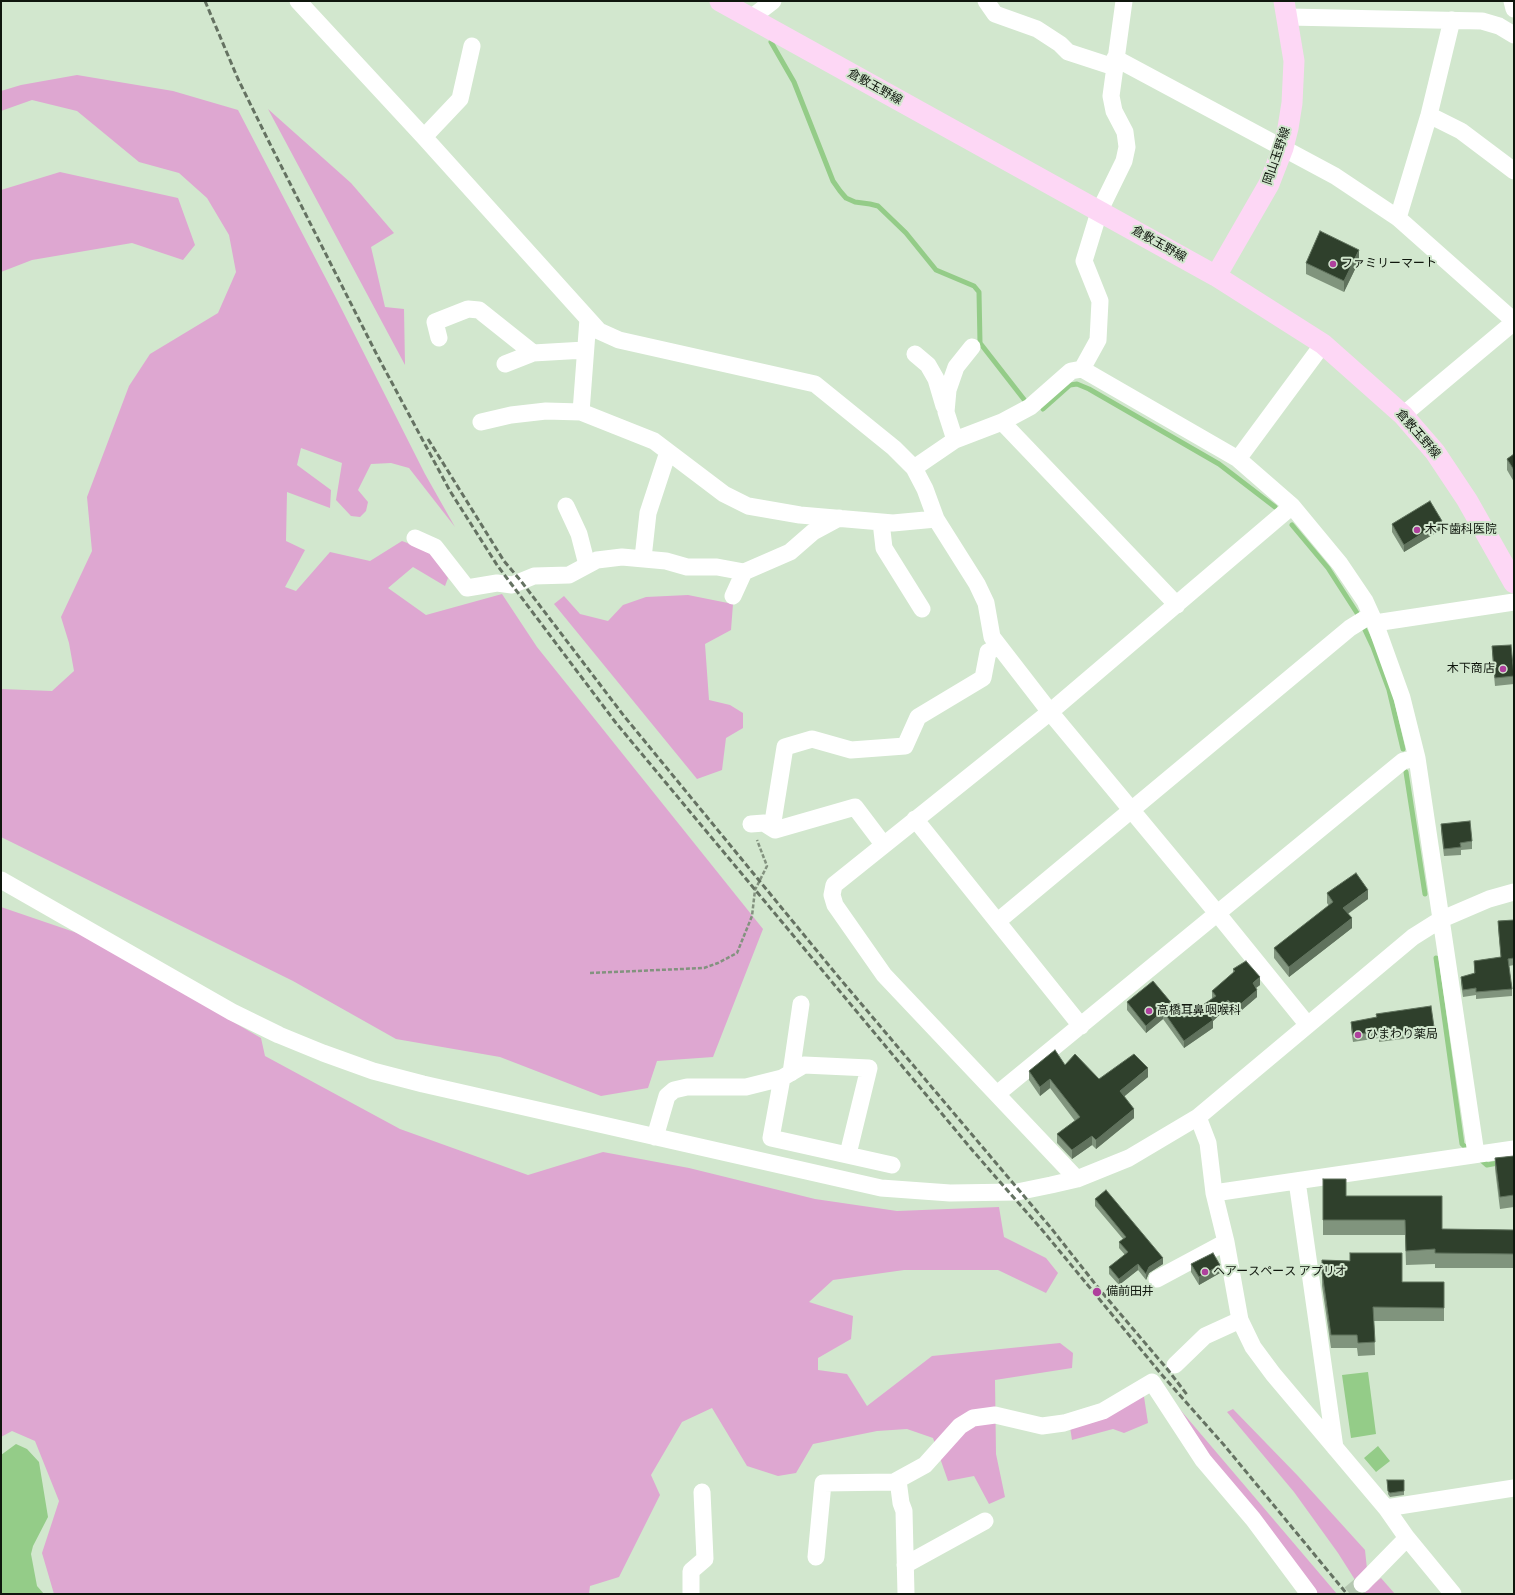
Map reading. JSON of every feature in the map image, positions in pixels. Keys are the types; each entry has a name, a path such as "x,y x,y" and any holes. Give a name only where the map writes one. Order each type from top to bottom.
{"main road":[{"name":"倉敷玉野線","path":"720,1 1216,276 1323,344 1403,415 1435,452 1467,500 1514,583"},
{"name":"岡山玉野線","path":"1216,276 1269,184 1283,148 1292,103 1294,62 1286,9"}],"street":[{"path":"298,1 599,331 619,340 815,384 894,448 914,468 925,489 936,519 980,590 986,603 992,637 1050,712 1307,1024"},
{"path":"751,18 773,1"},
{"path":"986,1 995,14 1037,29 1060,44 1068,52 1114,62 1283,148 1334,176 1398,218 1514,322 1403,415"},
{"path":"1082,370 1098,340 1100,301 1084,261 1099,212 1124,161 1127,147 1125,132 1114,111 1111,96 1114,62 1124,1"},
{"path":"1512,1 1514,9"},
{"path":"1286,9 1482,21 1513,32"},
{"path":"1398,218 1429,115 1452,20"},
{"path":"424,138 460,99 472,46"},
{"path":"1429,115 1461,131 1514,171"},
{"path":"439,338 435,322 468,309 479,310 533,353"},
{"path":"581,412 588,318"},
{"path":"1238,459 1323,344"},
{"path":"946,412 948,390 956,368 972,347"},
{"path":"506,364 533,353 585,350"},
{"path":"915,354 928,365 936,379 954,440"},
{"path":"914,468 954,440 1002,422 1030,407 1071,371 1082,370 1238,459 1292,506 1340,564 1365,601 1373,619 1402,698 1417,758 1475,1152"},
{"path":"481,422 511,415 546,411 581,412 654,442 724,494 748,506 839,518 892,523 936,519"},
{"path":"1002,422 1177,605"},
{"path":"643,558 648,513 668,452"},
{"path":"566,506 579,534 588,565"},
{"path":"1077,1179 884,975 835,905 832,895 834,886 883,844 1050,712 1292,506"},
{"path":"415,538 435,547 467,588 497,583 512,585 534,576 569,575 597,560 622,557 666,561 687,567 717,567 744,572 790,552 813,532 839,518"},
{"path":"880,522 884,548 922,609"},
{"path":"733,596 744,572"},
{"path":"998,921 1350,628 1373,619 1514,602"},
{"path":"772,828 785,747 812,739 851,750 905,746 918,717 983,678 988,652 999,646"},
{"path":"997,1094 1082,1026 1403,760 1417,758"},
{"path":"751,824 764,823 776,830 855,808 883,844"},
{"path":"915,819 1082,1026"},
{"path":"1,880 232,1012 279,1035 373,1071 423,1084 881,1188 907,1192 950,1194 1017,1192 1077,1179 1129,1158 1198,1117 1307,1024 1413,937 1440,920 1489,899 1514,892"},
{"path":"801,1004 787,1076 771,1138 892,1165"},
{"path":"655,1137 667,1096 674,1090 687,1087 746,1087 787,1076 804,1065 869,1068 848,1154"},
{"path":"1198,1117 1208,1143 1214,1193 1226,1242 1240,1320 1253,1347 1273,1374 1386,1508 1407,1538 1453,1594"},
{"path":"1214,1193 1475,1152 1514,1148"},
{"path":"1297,1181 1335,1448"},
{"path":"1157,1279 1226,1242"},
{"path":"1175,1365 1205,1336 1240,1320"},
{"path":"816,1557 823,1483 855,1484 898,1480 925,1465 960,1426 973,1418 995,1415 1042,1426 1064,1423 1103,1411 1152,1382 1203,1460 1252,1519 1309,1594"},
{"path":"898,1480 901,1503 904,1511 906,1594"},
{"path":"1386,1508 1514,1490"},
{"path":"691,1594 691,1571 706,1559 702,1492"},
{"path":"905,1565 985,1521"},
{"path":"1362,1584 1407,1538"}],"path":[{"path":"590,973 704,968 718,963 737,953 752,916 755,890 767,866 751,824"}],"shaded area":[{"path":"77,75 173,91 238,110 336,298 425,474 455,527 409,468 391,463 371,464 358,490 368,502 366,511 360,517 351,516 336,500 342,463 301,448 297,465 331,490 330,508 287,492 286,541 305,550 285,587 296,591 330,552 370,561 402,541 429,551 448,578 445,586 413,567 388,588 426,615 502,594 537,647 763,929 713,1057 657,1061 648,1088 601,1096 500,1057 396,1039 293,981 1,837 1,689 52,691 74,671 69,643 61,617 92,551 87,497 129,386 150,354 218,313 236,272 229,235 207,198 179,173 139,162 77,111 32,100 1,111 1,91 21,85"},
{"path":"268,109 351,183 394,233 371,247 385,307 404,309 405,365"},
{"path":"60,172 178,198 195,245 183,260 132,243 32,260 1,272 1,190"},
{"path":"688,595 733,604 731,630 705,644 709,700 730,705 743,713 743,728 726,738 722,770 697,779 554,604 564,596 580,614 608,621 623,605 646,597"},
{"path":"1,907 83,935 261,1038 265,1056 400,1129 528,1175 603,1152 689,1168 815,1199 897,1211 999,1207 1004,1237 1046,1258 1058,1273 1046,1293 998,1270 904,1270 833,1280 809,1302 853,1316 851,1339 818,1358 818,1370 847,1374 867,1406 932,1356 1060,1343 1073,1353 1072,1368 995,1380 996,1454 1005,1497 989,1504 974,1476 948,1481 933,1438 907,1429 877,1431 813,1444 796,1473 778,1476 747,1466 712,1408 682,1422 651,1475 660,1495 619,1577 590,1586 589,1594 54,1594 42,1553 59,1501 35,1441 12,1431 1,1437"},
{"path":"1368,1372 1376,1434 1351,1438 1342,1375"},
{"path":"1143,1390 1148,1423 1124,1433 1113,1429 1072,1440 1070,1427"},
{"path":"1177,1406 1337,1594 1314,1594 1228,1483"},
{"path":"1233,1409 1298,1476 1365,1550 1367,1589 1381,1578 1395,1594 1364,1594 1338,1553 1294,1492 1227,1412"},
{"path":"16,1444 27,1449 39,1462 48,1517 33,1546 31,1554 37,1586 44,1594 1,1594 1,1455"},
{"path":"1378,1446 1390,1461 1376,1472 1364,1458"}],"building":[{"path":"1320,231 1359,250 1344,281 1306,263"},
{"path":"1514,454 1514,470 1507,459"},
{"name":"木下歯科医院","path":"1430,501 1442,521 1404,545 1392,524"},
{"name":"木下商店","path":"1511,645 1514,676 1495,678 1492,646"},
{"path":"1470,821 1472,841 1460,843 1461,847 1444,849 1441,824"},
{"path":"1356,873 1368,890 1343,908 1352,918 1289,967 1274,948 1333,902 1327,893"},
{"path":"1514,920 1514,958 1508,959 1512,989 1476,992 1476,988 1463,990 1461,977 1475,973 1474,961 1501,957 1498,921"},
{"path":"1246,961 1260,977 1253,983 1257,990 1236,1008 1228,1000 1210,1016 1213,1020 1184,1041 1163,1011 1146,1026 1127,1002 1153,981 1184,1018 1216,996 1212,991 1235,971 1233,969"},
{"path":"1431,1006 1434,1027 1379,1035 1379,1031 1353,1035 1351,1022 1377,1017 1376,1014"},
{"path":"1055,1050 1065,1065 1075,1054 1099,1079 1134,1054 1148,1068 1120,1091 1134,1109 1096,1140 1092,1136 1072,1150 1057,1134 1080,1117 1050,1079 1040,1087 1029,1071"},
{"path":"1514,1156 1514,1195 1500,1197 1495,1158"},
{"path":"1323,1179 1346,1179 1346,1196 1442,1196 1442,1229 1514,1230 1514,1254 1435,1253 1435,1249 1406,1251 1405,1220 1323,1220"},
{"path":"1106,1190 1163,1258 1149,1267 1146,1274 1138,1264 1119,1279 1109,1267 1128,1252 1119,1242 1126,1237 1095,1199"},
{"path":"1213,1253 1220,1265 1199,1277 1191,1264"},
{"path":"1350,1253 1402,1253 1402,1282 1444,1282 1444,1308 1373,1307 1375,1342 1358,1343 1357,1335 1331,1335 1322,1272 1322,1260 1350,1261"},
{"path":"1387,1480 1404,1480 1404,1491 1390,1493 1388,1491"}],"waterway":[{"path":"771,42 794,82 833,181 840,191 846,198 855,202 878,206 906,233 936,270 974,286 979,292 980,343 1026,402"},
{"path":"1043,409 1070,385 1077,384 1089,389 1219,464 1275,507"},
{"path":"1292,525 1328,568 1357,613 1373,647 1389,690 1403,749"},
{"path":"1406,772 1425,894"},
{"path":"1436,958 1462,1144 1471,1152"},
{"path":"1479,1158 1487,1165 1514,1160"}],"tunnel":[{"path":"1350,1594 1362,1584"}],"railway":[{"path":"205,1 238,79 377,355 450,491 497,565 616,723 973,1151 1043,1231 1162,1375 1224,1445 1347,1594"},
{"path":"428,439 504,561 624,716 836,974 1051,1228 1100,1290 1168,1370 1188,1396"}],"place":[{"name":"ファミリーマート","path":"1333,264"},
{"name":"木下歯科医院","path":"1417,530"},
{"name":"木下商店","path":"1503,669"},
{"name":"高橋耳鼻咽喉科","path":"1149,1011"},
{"name":"ひまわり薬局","path":"1358,1035"},
{"name":"ヘアースペース アプリオ","path":"1205,1272"},
{"name":"備前田井","path":"1097,1292"}]}
